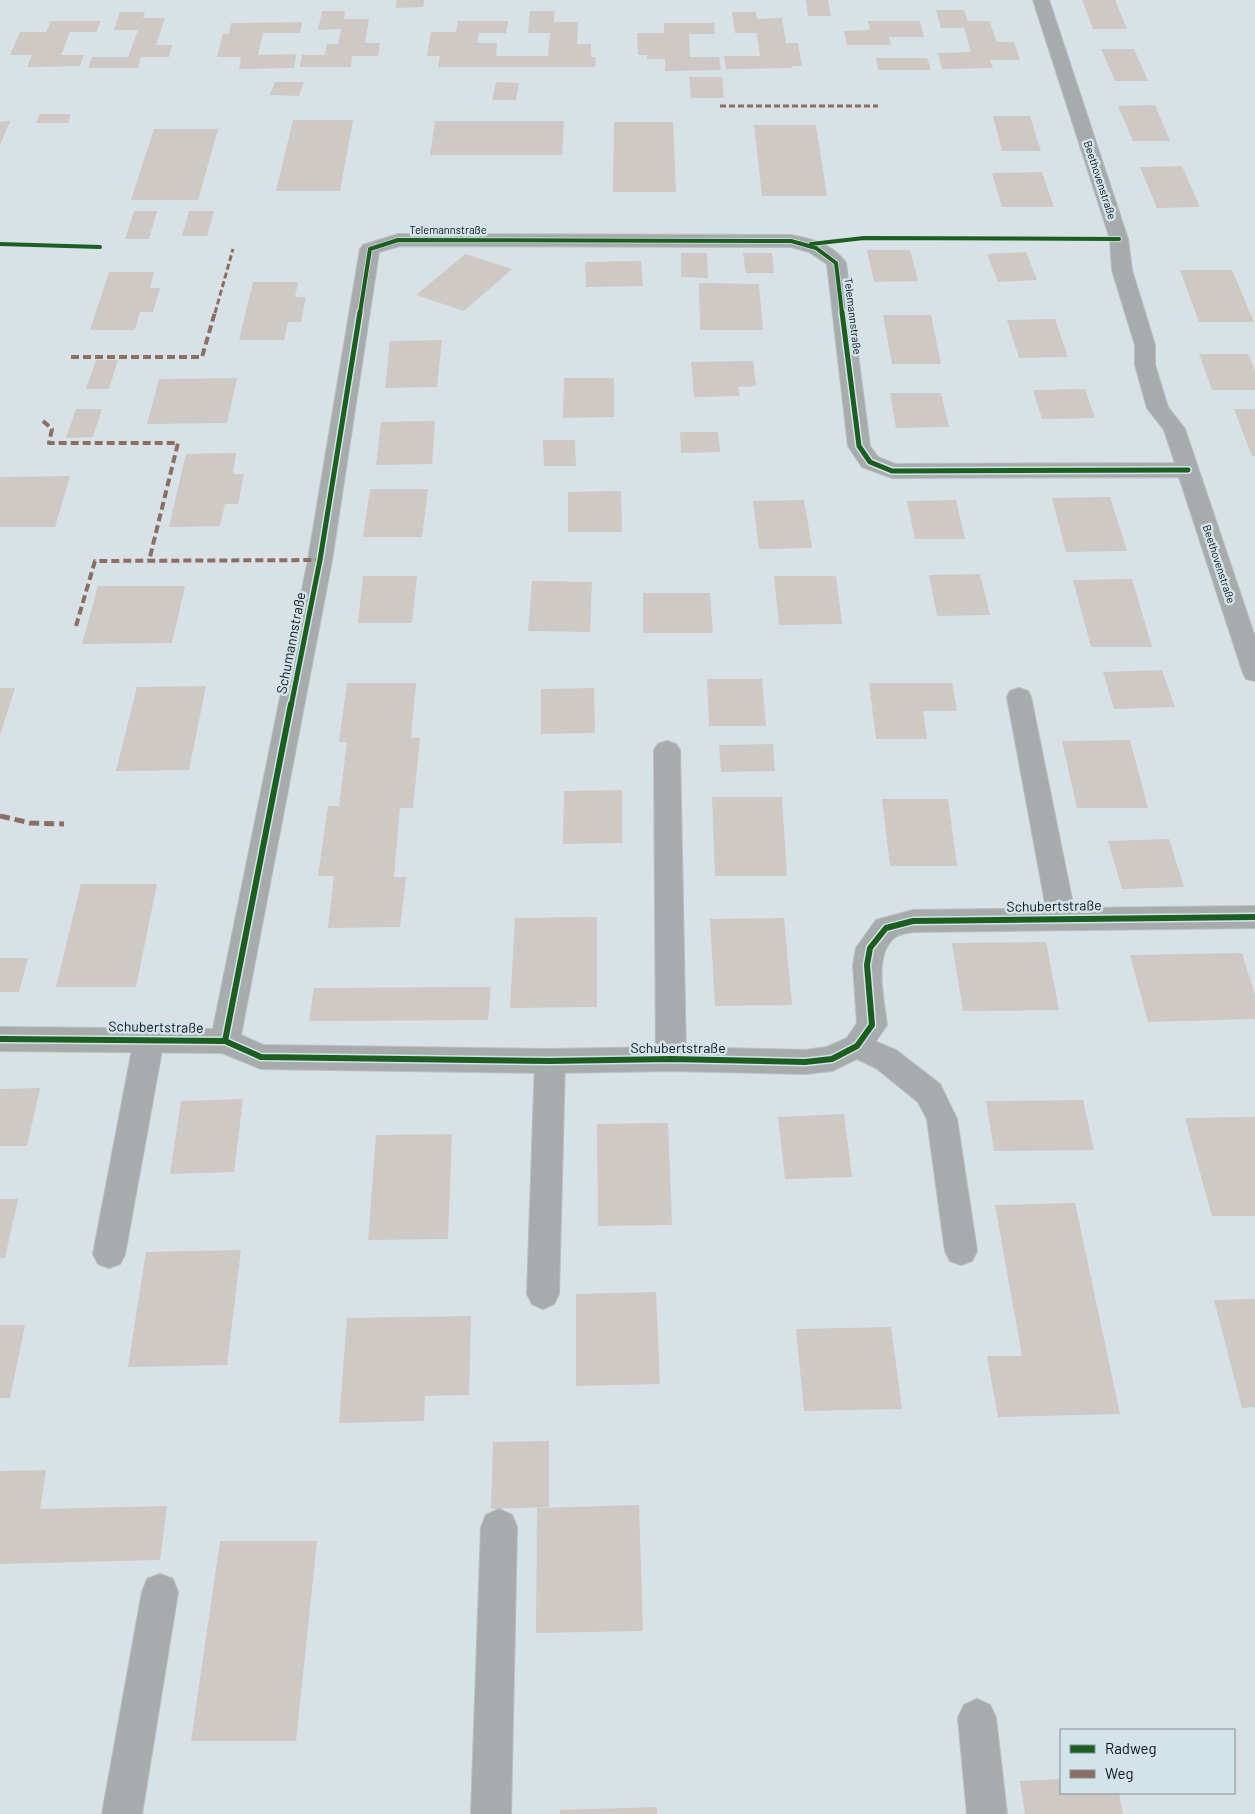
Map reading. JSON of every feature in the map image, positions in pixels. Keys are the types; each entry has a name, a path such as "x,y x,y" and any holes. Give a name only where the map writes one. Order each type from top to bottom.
{"street":[{"name":"Beethovenstraße","path":"1041,0 1119,239 1122,270 1145,345 1147,374 1158,408 1174,429 1255,673"},
{"name":"Telemannstraße","path":"370,249 398,240 791,241 811,244 827,253 836,263 859,446 870,462 892,471 1188,470"},
{"name":"Schumannstraße","path":"225,1041 320,560 370,249"},
{"name":"Schubertstraße","path":"1019,697 1062,919"},
{"name":"Schubertstraße","path":"667,750 670,1059"},
{"name":"Schubertstraße","path":"0,1039 225,1041 261,1057 550,1061 670,1059 805,1062 832,1059 857,1046 872,1025 867,965 870,948 886,928 913,920 1255,917"},
{"name":"Schubertstraße","path":"109,1254 149,1039"},
{"path":"857,1046 886,1059 929,1093 942,1119 961,1252"},
{"path":"543,1294 550,1061"},
{"path":"491,1814 499,1527"},
{"path":"122,1814 160,1592"},
{"path":"977,1718 987,1814"}],"building":[{"path":"397,0 424,0 423,7 396,8"},
{"path":"806,0 828,0 831,16 808,16"},
{"path":"1082,0 1115,0 1127,29 1093,29"},
{"path":"936,10 964,10 968,21 989,21 997,42 1014,42 1020,60 990,60 993,68 942,69 938,53 971,52 964,28 941,28"},
{"path":"322,11 345,11 344,19 369,19 365,43 380,43 378,56 352,56 351,67 300,67 302,55 325,55 327,44 338,44 341,29 318,30"},
{"path":"530,11 555,11 554,22 578,22 577,44 591,44 591,57 596,57 595,67 438,67 440,56 427,56 431,32 456,32 458,21 508,21 506,33 479,33 477,43 497,43 496,56 548,56 550,33 528,33"},
{"path":"120,12 145,12 143,18 165,18 156,45 172,45 169,57 141,57 138,68 88,68 92,57 128,57 138,30 114,30"},
{"path":"732,12 756,12 757,19 782,18 786,43 798,43 802,66 792,66 792,68 726,69 724,56 760,56 757,33 735,33"},
{"path":"51,21 101,21 96,32 70,32 61,55 84,55 80,66 27,67 32,55 10,55 20,32 46,32"},
{"path":"868,21 920,21 924,37 889,37 891,45 847,45 844,31 870,30"},
{"path":"302,22 300,33 263,33 258,55 296,54 294,68 239,69 241,57 217,57 223,34 229,34 231,23"},
{"path":"664,23 714,23 715,34 689,34 690,57 719,57 721,70 665,71 665,59 647,59 647,55 638,55 637,33 664,33"},
{"path":"1101,49 1134,49 1148,81 1115,81"},
{"path":"876,58 927,58 931,70 878,70"},
{"path":"689,77 722,77 724,98 691,98"},
{"path":"275,82 304,82 299,96 270,95"},
{"path":"496,82 519,83 516,100 492,100"},
{"path":"1155,105 1170,141 1133,141 1118,106"},
{"path":"40,114 71,114 68,123 36,123"},
{"path":"993,116 1030,116 1041,151 1002,151"},
{"path":"293,120 353,120 340,191 276,191"},
{"path":"10,121 0,145 0,122"},
{"path":"435,121 564,121 562,155 430,155"},
{"path":"614,122 673,122 676,192 613,192"},
{"path":"754,125 816,125 827,196 762,196"},
{"path":"154,129 218,129 198,200 131,200"},
{"path":"1182,166 1200,207 1157,208 1140,167"},
{"path":"1042,172 1054,207 1002,207 992,173"},
{"path":"134,211 157,211 149,239 125,239"},
{"path":"189,211 214,211 207,236 182,236"},
{"path":"867,250 910,250 918,281 874,282"},
{"path":"1026,252 1037,280 998,282 987,254"},
{"path":"681,253 707,253 708,278 681,277"},
{"path":"743,253 772,253 774,273 746,273"},
{"path":"465,254 512,269 464,311 416,295"},
{"path":"641,261 643,286 586,287 585,262"},
{"path":"1180,270 1232,270 1254,322 1199,322"},
{"path":"109,272 154,272 150,288 160,288 153,312 140,312 135,330 90,330"},
{"path":"253,282 298,282 295,297 306,297 301,322 288,322 284,340 239,340"},
{"path":"699,283 759,284 763,330 700,330"},
{"path":"883,315 931,315 941,364 892,364"},
{"path":"1055,319 1068,357 1019,358 1007,320"},
{"path":"442,340 437,387 385,388 390,341"},
{"path":"1199,354 1248,354 1255,370 1255,390 1212,390"},
{"path":"96,360 118,360 109,389 86,389"},
{"path":"753,361 756,386 738,387 740,396 694,397 691,362"},
{"path":"237,378 227,423 147,424 159,379"},
{"path":"564,378 614,378 614,417 563,418"},
{"path":"1085,389 1095,418 1042,419 1033,390"},
{"path":"890,393 941,393 949,427 896,428"},
{"path":"76,409 102,409 93,437 66,438"},
{"path":"1234,409 1255,409 1255,456 1252,456"},
{"path":"435,421 432,464 376,465 381,422"},
{"path":"680,432 718,432 720,452 681,453"},
{"path":"543,440 575,440 576,466 544,466"},
{"path":"236,453 233,474 244,474 238,504 225,504 220,526 169,527 186,454"},
{"path":"70,476 55,527 0,527 0,477"},
{"path":"370,489 428,489 422,537 363,537"},
{"path":"621,491 622,532 568,532 568,492"},
{"path":"1110,497 1127,551 1066,552 1052,498"},
{"path":"804,500 812,548 759,549 753,501"},
{"path":"956,500 965,539 915,539 907,501"},
{"path":"980,574 990,615 937,616 929,575"},
{"path":"363,576 417,576 412,623 358,623"},
{"path":"774,576 836,576 842,624 779,625"},
{"path":"1132,579 1152,647 1091,647 1073,580"},
{"path":"532,581 592,582 590,632 528,631"},
{"path":"98,586 185,586 172,643 82,644"},
{"path":"643,593 710,593 713,633 643,633"},
{"path":"1162,670 1175,707 1114,709 1103,672"},
{"path":"707,679 762,679 766,726 709,726"},
{"path":"347,683 416,683 411,738 420,738 413,808 400,808 394,877 406,877 400,927 328,928 334,876 318,876 328,806 339,806 347,742 339,742"},
{"path":"869,683 952,683 957,711 923,711 927,739 876,739"},
{"path":"206,686 189,770 116,771 137,687"},
{"path":"0,688 15,688 0,735"},
{"path":"594,688 595,733 541,734 541,689"},
{"path":"1130,740 1148,808 1077,808 1062,741"},
{"path":"773,744 775,771 721,772 719,745"},
{"path":"622,790 622,843 563,844 564,791"},
{"path":"712,797 782,797 787,876 715,876"},
{"path":"882,799 948,799 957,866 890,866"},
{"path":"1169,839 1184,887 1122,889 1108,841"},
{"path":"81,884 157,884 136,987 56,987"},
{"path":"597,917 597,1007 510,1008 515,918"},
{"path":"784,918 792,1005 715,1006 710,919"},
{"path":"1046,942 1059,1010 963,1011 952,943"},
{"path":"1242,953 1255,995 1255,1019 1148,1022 1130,955"},
{"path":"0,958 28,958 19,992 0,992"},
{"path":"491,987 488,1020 309,1021 314,988"},
{"path":"40,1088 27,1146 0,1146 0,1089"},
{"path":"243,1099 234,1172 170,1174 181,1101"},
{"path":"1083,1100 1094,1150 994,1151 986,1101"},
{"path":"844,1114 852,1177 785,1179 778,1117"},
{"path":"1255,1117 1255,1216 1212,1216 1185,1118"},
{"path":"668,1123 672,1225 598,1226 597,1124"},
{"path":"452,1134 448,1239 368,1240 376,1135"},
{"path":"0,1199 18,1199 5,1258 0,1258"},
{"path":"1075,1203 1120,1414 998,1417 987,1356 1022,1356 995,1205"},
{"path":"241,1250 227,1365 128,1367 146,1252"},
{"path":"656,1292 660,1384 576,1386 576,1294"},
{"path":"1255,1299 1255,1407 1242,1408 1214,1300"},
{"path":"471,1316 469,1395 425,1396 424,1421 339,1423 347,1318"},
{"path":"0,1325 25,1325 10,1398 0,1398"},
{"path":"891,1327 902,1409 804,1411 796,1329"},
{"path":"549,1441 549,1507 491,1509 493,1442"},
{"path":"46,1470 40,1509 167,1506 160,1560 0,1564 0,1471"},
{"path":"639,1505 643,1631 536,1633 537,1508"},
{"path":"220,1541 317,1541 296,1741 191,1741"},
{"path":"1060,1779 1060,1794 1119,1794 1123,1814 1025,1814 1020,1781"},
{"path":"657,1807 657,1814 560,1814 560,1810"}],"marked path":[{"path":"720,106 878,106"},
{"path":"71,357 202,357 233,249"},
{"path":"43,421 52,429 49,443 178,443 149,561"},
{"path":"76,626 95,561 320,560"},
{"path":"0,816 30,823 64,824"}],"cycle path":[{"path":"811,244 864,238 1119,239"},
{"path":"225,1041 320,560 370,249 398,240 791,241 804,244 821,250 836,263 859,446 870,462 892,471 1188,470"},
{"path":"0,244 100,247"},
{"path":"0,1039 225,1041 261,1057 550,1061 671,1059 805,1062 832,1059 857,1046 872,1025 867,965 870,948 886,928 913,921 1255,917"}]}
